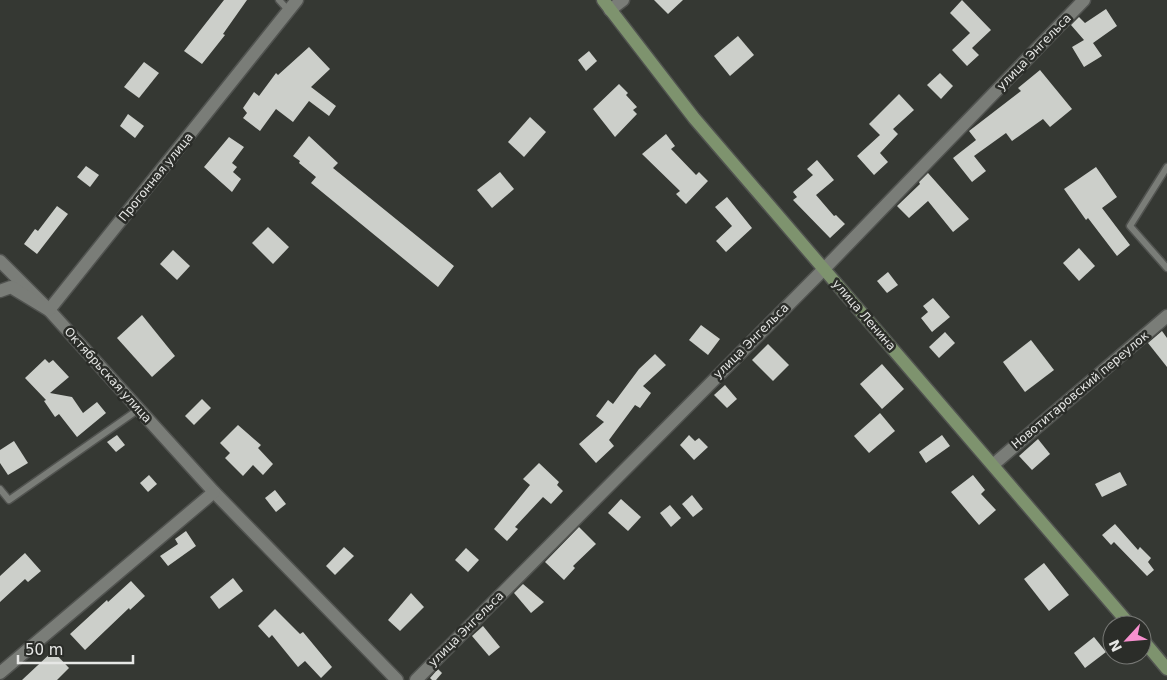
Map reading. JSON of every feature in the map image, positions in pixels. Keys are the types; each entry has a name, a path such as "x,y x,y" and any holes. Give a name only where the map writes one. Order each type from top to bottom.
{"street":[{"name":"Прогонная улица","path":"50,310 297,0"},
{"path":"606,5 623,0"},
{"name":"улица Энгельса","path":"416,680 824,269 1084,0"},
{"name":"улица Ленина","path":"606,5 694,118 994,464 1122,615"},
{"name":"Октябрьская улица","path":"0,261 50,310 214,492 397,680"},
{"path":"0,291 11,287 50,310"},
{"name":"Новотитаровский переулок","path":"994,464 1167,316"},
{"path":"0,673 214,492"},
{"path":"1152,651 1167,668"}],"lane":[{"path":"279,0 289,11"},
{"path":"1167,167 1130,226 1167,268"},
{"path":"0,489 8,500 139,409"}],"building":[{"path":"224,0 247,0 223,34 225,35 202,64 184,51"},
{"path":"654,0 683,0 668,14"},
{"path":"962,0 991,30 972,48 979,55 967,66 952,50 970,33 950,13"},
{"path":"1106,9 1117,26 1093,43 1102,56 1084,67 1072,47 1084,40 1071,25 1079,17 1085,23"},
{"path":"738,36 754,55 730,76 714,56"},
{"path":"309,47 330,69 311,87 336,106 329,116 309,101 293,122 276,109 260,131 243,118 247,113 243,108 254,92 259,96 276,73 278,75"},
{"path":"589,51 597,61 586,71 578,60"},
{"path":"144,62 159,73 139,98 124,87"},
{"path":"1040,70 1072,109 1050,127 1043,119 1012,141 1006,133 974,156 986,171 972,182 953,158 976,140 969,131 1021,91 1018,88"},
{"path":"940,73 953,86 941,99 927,85"},
{"path":"619,84 628,93 626,95 637,107 633,110 637,114 615,137 593,109"},
{"path":"899,94 914,110 893,129 898,134 880,153 888,162 874,175 857,156 880,135 869,124"},
{"path":"128,114 144,126 135,138 120,126"},
{"path":"530,117 546,132 524,157 508,142"},
{"path":"666,134 675,146 671,149 696,175 699,172 708,181 686,204 676,194 680,191 642,154"},
{"path":"309,136 338,163 333,168 454,266 438,287 311,183 316,177 293,156"},
{"path":"229,137 244,147 232,163 237,167 233,172 241,179 232,192 204,167"},
{"path":"817,160 834,180 816,195 834,216 836,215 845,224 830,238 793,200 797,197 793,192 813,175 807,169"},
{"path":"86,166 99,175 90,187 77,177"},
{"path":"1096,167 1117,197 1102,208 1130,245 1117,256 1088,218 1086,220 1064,189"},
{"path":"500,172 514,189 492,208 477,190"},
{"path":"928,173 969,219 953,232 928,201 909,218 897,206 920,184 919,182"},
{"path":"727,197 752,228 726,252 716,241 732,226 715,207"},
{"path":"57,206 68,214 37,254 24,244 35,229 38,231"},
{"path":"268,227 289,247 273,264 252,243"},
{"path":"1079,248 1095,266 1079,281 1063,263"},
{"path":"173,250 190,266 177,280 160,264"},
{"path":"888,272 898,285 887,293 877,281"},
{"path":"933,298 950,317 932,332 921,318 928,312 923,306"},
{"path":"142,315 175,356 152,377 117,338"},
{"path":"701,325 720,339 708,355 689,340"},
{"path":"1162,331 1167,338 1167,367 1148,343"},
{"path":"945,332 955,343 939,358 929,347"},
{"path":"1031,340 1054,370 1025,392 1003,362"},
{"path":"768,344 789,365 773,381 752,360"},
{"path":"655,354 666,365 643,386 651,393 640,408 635,405 609,440 614,446 596,463 579,444 604,422 596,416 608,400 613,404 639,369"},
{"path":"45,359 49,363 53,360 69,377 50,393 72,397 83,413 97,402 106,413 77,437 59,414 55,417 44,401 46,400 25,378"},
{"path":"882,364 904,389 882,409 860,384"},
{"path":"725,385 737,399 727,408 714,395"},
{"path":"202,399 211,408 194,425 185,416"},
{"path":"880,413 895,431 869,453 854,436"},
{"path":"238,425 261,445 258,448 273,464 263,475 253,465 243,476 225,458 230,453 220,443"},
{"path":"117,435 125,445 116,452 107,442"},
{"path":"689,435 695,441 699,438 708,447 694,460 680,445"},
{"path":"942,435 950,446 926,463 919,452"},
{"path":"1038,439 1050,454 1032,470 1019,456"},
{"path":"14,441 28,463 8,475 0,463 0,450"},
{"path":"539,463 559,482 557,485 563,491 551,504 543,497 515,527 518,529 507,541 494,529 530,485 523,479"},
{"path":"1120,472 1127,485 1102,497 1095,484"},
{"path":"149,475 157,484 148,492 140,483"},
{"path":"973,475 985,490 981,494 996,510 979,525 951,492"},
{"path":"275,490 286,504 276,512 265,498"},
{"path":"692,495 703,509 693,517 682,504"},
{"path":"621,499 641,517 628,531 608,513"},
{"path":"670,505 681,518 671,527 660,513"},
{"path":"1115,524 1138,550 1140,547 1151,558 1148,562 1154,570 1147,576 1114,542 1111,545 1102,535"},
{"path":"579,527 596,544 573,566 575,568 564,580 545,562"},
{"path":"186,531 196,546 168,566 160,556 178,544 175,539"},
{"path":"344,547 354,556 335,575 326,566"},
{"path":"466,548 479,560 468,572 455,560"},
{"path":"25,553 41,571 28,582 25,579 0,602 0,576"},
{"path":"1044,563 1069,595 1049,611 1024,579"},
{"path":"233,578 243,591 219,609 210,597"},
{"path":"131,581 145,596 130,610 129,608 85,650 70,634"},
{"path":"523,584 544,602 531,613 514,593"},
{"path":"411,593 424,607 400,631 388,620"},
{"path":"275,609 300,634 303,632 332,667 321,678 305,661 298,667 272,635 269,638 258,626"},
{"path":"483,626 500,647 489,656 472,636"},
{"path":"1094,637 1102,647 1102,655 1085,668 1074,653"},
{"path":"53,651 69,668 57,680 22,680"},
{"path":"438,669 442,673 436,680 432,680 430,678"}]}
